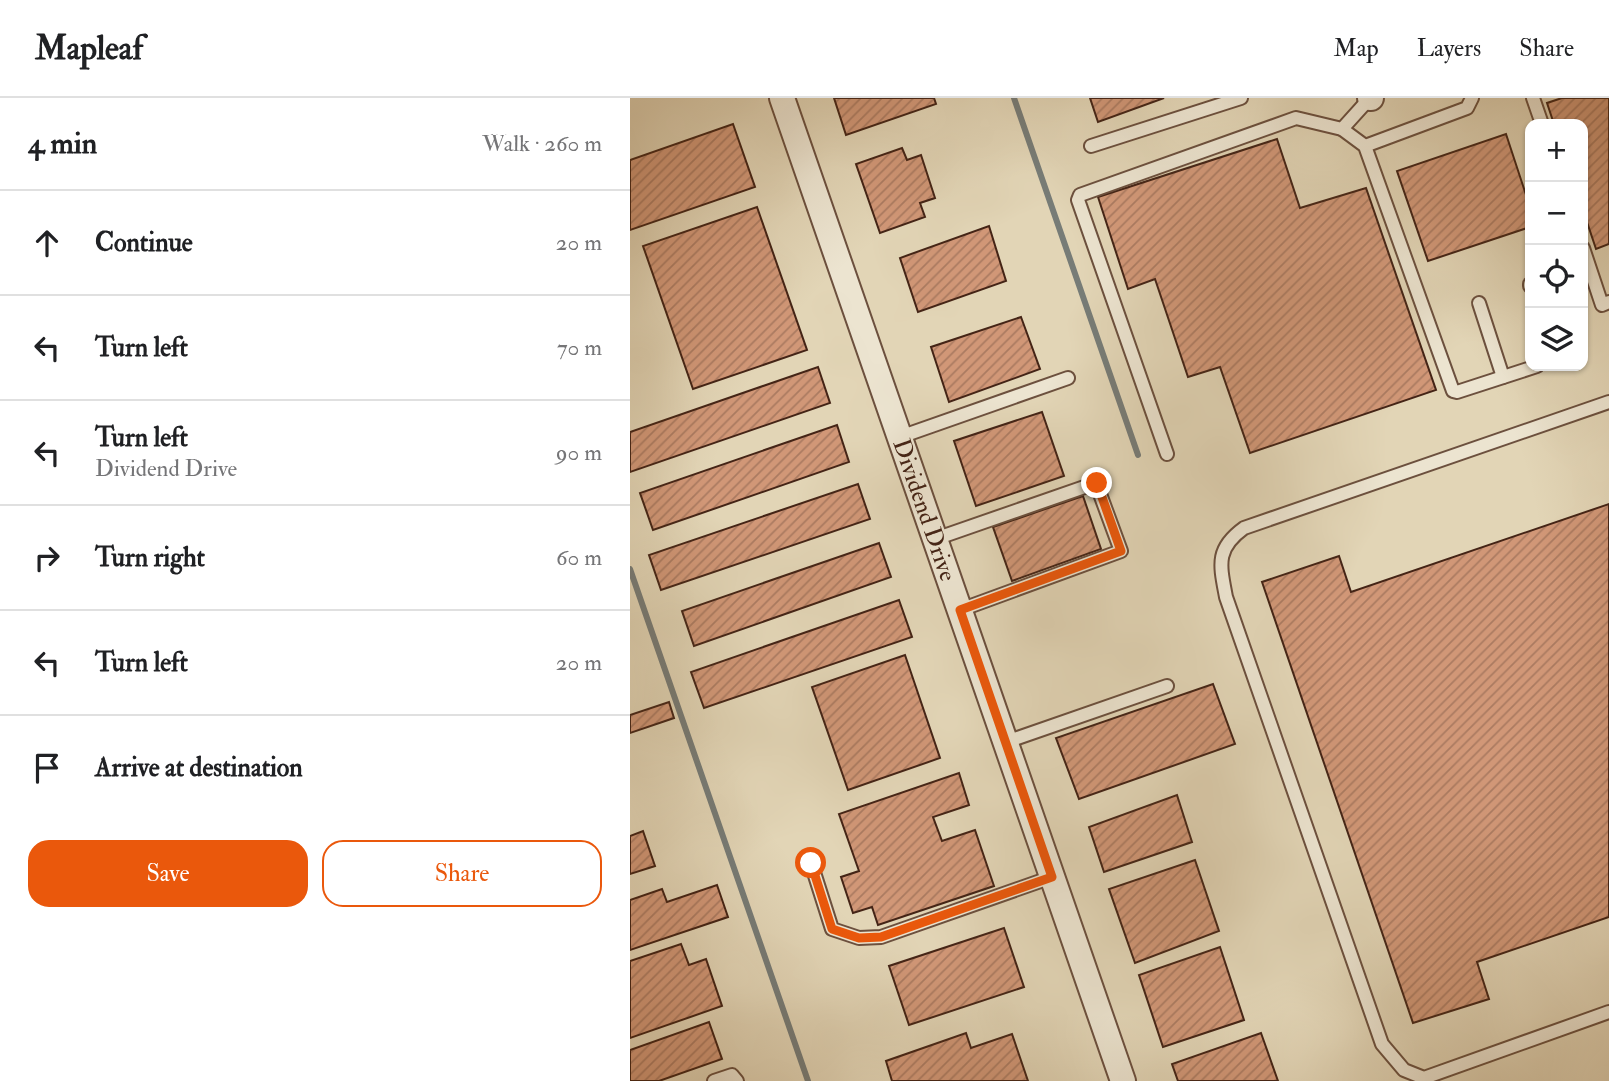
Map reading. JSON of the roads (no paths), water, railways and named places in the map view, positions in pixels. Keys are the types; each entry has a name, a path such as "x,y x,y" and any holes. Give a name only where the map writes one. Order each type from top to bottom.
{"street":[{"name":"Dividend Drive","path":"782,98 1006,742 1118,1080"}],"lane":[{"path":"1091,146 1241,98"},
{"path":"1342,129 1370,98"},
{"path":"1365,146 1467,108 1472,98"},
{"path":"1533,98 1540,119"},
{"path":"1167,454 1078,200 1080,195 1296,118 1342,129 1365,146 1450,388 1457,392 1525,370"},
{"path":"1588,263 1602,305 1609,302"},
{"path":"1479,303 1503,377"},
{"path":"900,437 1068,378"},
{"path":"1609,402 1244,528 1228,540 1220,567 1226,597 1382,1044 1404,1070 1424,1078 1609,1012"},
{"path":"935,539 1097,483 1121,551 960,610"},
{"path":"1006,742 1167,686"},
{"path":"811,863 832,929 859,938 881,937 1052,877"},
{"path":"715,1081 732,1075 737,1081"}],"waterway":[{"path":"1014,98 1138,455"},
{"path":"630,569 808,1081"}]}
